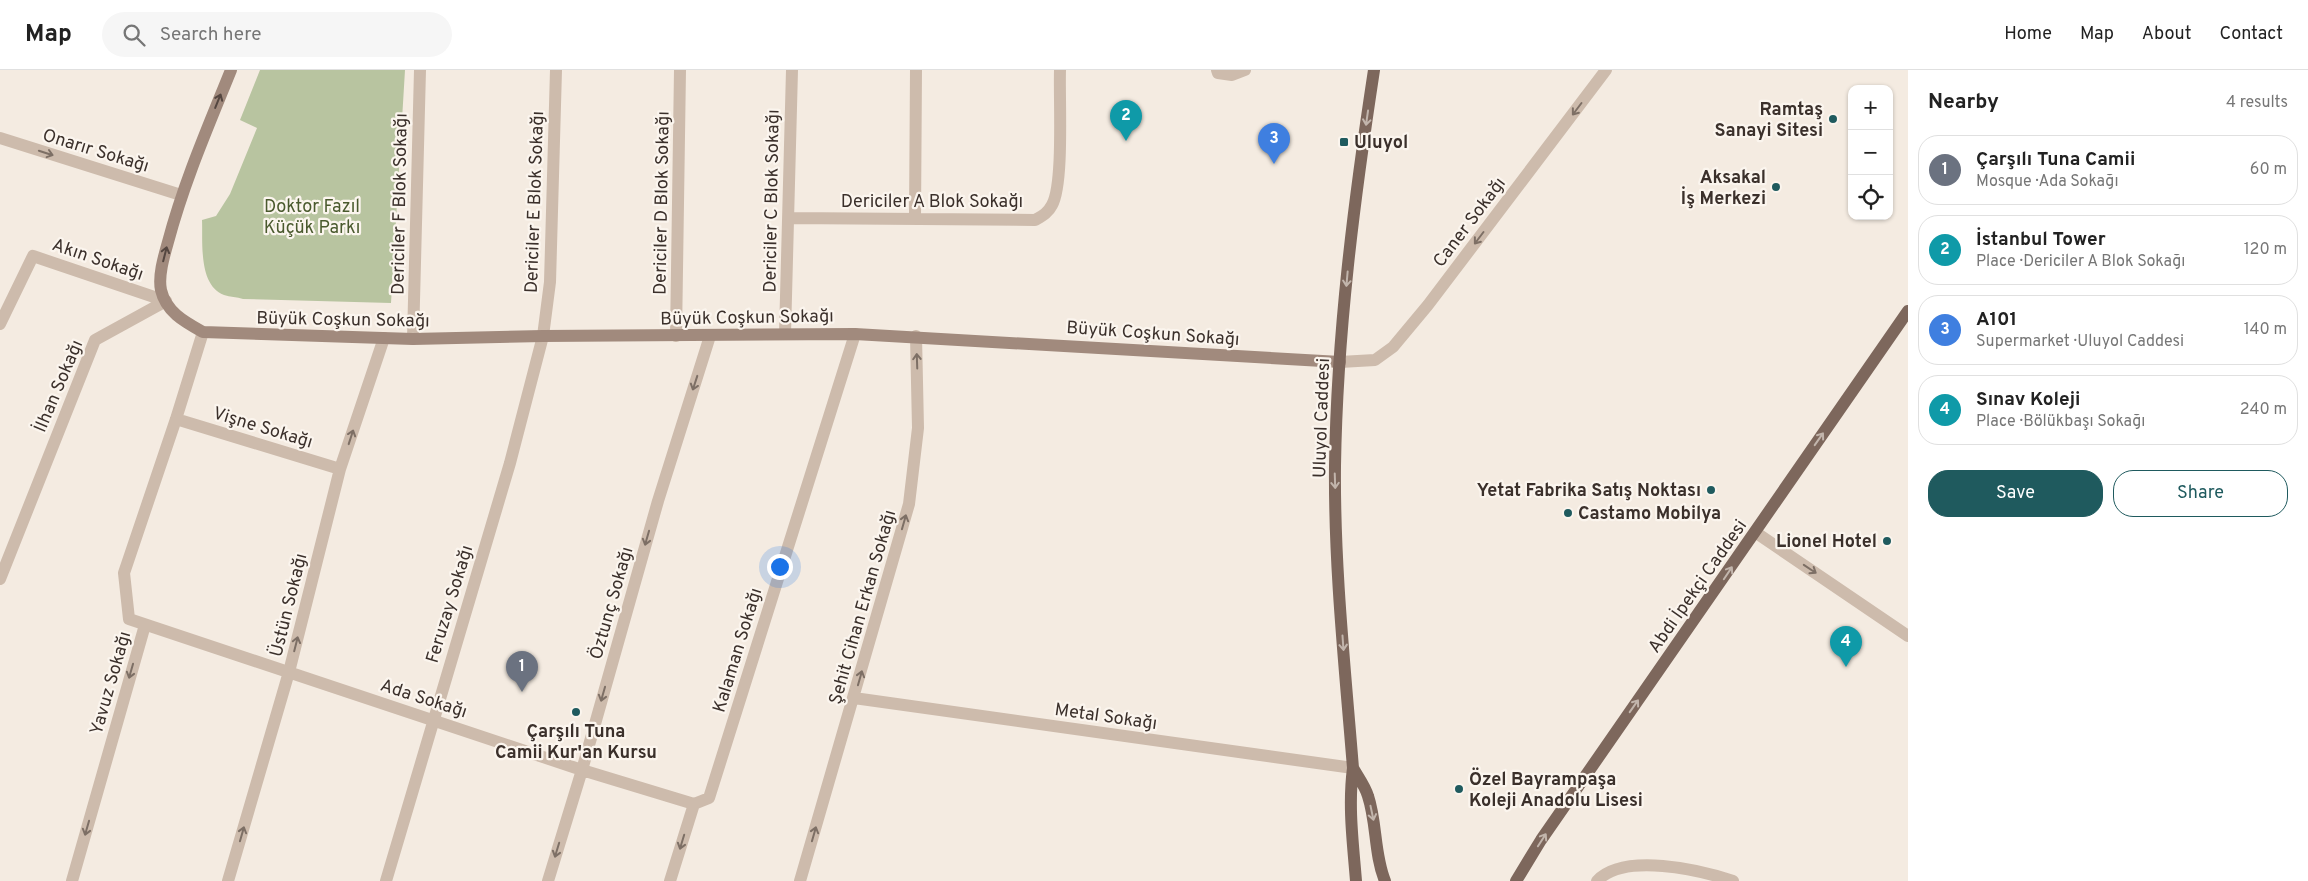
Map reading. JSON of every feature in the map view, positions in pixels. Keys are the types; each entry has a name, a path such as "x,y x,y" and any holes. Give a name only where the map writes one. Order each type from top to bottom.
{"main road":[{"name":"Uluyol Caddesi","path":"1353,768 1338,560 1335,467 1340,362 1351,225 1374,70"},
{"name":"Abdi İpekçi Caddesi","path":"1516,881 1541,840 1755,532 1906,320"},
{"path":"1353,768 1350,789 1356,881"},
{"path":"1353,768 1368,794 1374,818 1378,857 1385,881"}],"street":[{"path":"166,301 161,289 163,262 181,195 231,70"},
{"name":"Dericiler F Blok Sokağı","path":"413,339 420,70"},
{"name":"Dericiler E Blok Sokağı","path":"543,336 550,282 556,70"},
{"name":"Dericiler D Blok Sokağı","path":"676,336 680,70"},
{"name":"Dericiler C Blok Sokağı","path":"785,334 792,70"},
{"path":"915,218 916,70"},
{"name":"Dericiler A Blok Sokağı","path":"789,218 1034,220 1046,214 1053,204 1059,178 1060,70"},
{"path":"1217,70 1218,72 1232,75 1245,70"},
{"name":"Caner Sokağı","path":"1340,362 1375,360 1393,347 1434,297 1606,70"},
{"name":"Onarır Sokağı","path":"0,138 181,195"},
{"name":"Akın Sokağı","path":"0,324 33,256 166,301"},
{"name":"Büyük Coşkun Sokağı","path":"166,301 180,319 203,332 413,339 543,336 855,334 916,336 1340,362"},
{"name":"İlhan Sokağı","path":"0,579 95,340 166,301"},
{"name":"Yavuz Sokağı","path":"72,881 145,625 129,619 124,573 203,332"},
{"name":"Kalaman Sokağı","path":"694,804 709,798 855,334"},
{"name":"Feruzay Sokağı","path":"386,881 510,463 543,336"},
{"name":"Öztunç Sokağı","path":"548,881 582,770 658,501 710,336"},
{"name":"Şehit Cihan Erkan Sokağı","path":"800,881 909,504 918,428 916,336"},
{"name":"Üstün Sokağı","path":"228,881 289,672 340,469 384,338"},
{"name":"Vişne Sokağı","path":"176,419 340,469"},
{"path":"1755,532 1908,636"},
{"name":"Ada Sokağı","path":"145,625 582,770 694,804"},
{"name":"Metal Sokağı","path":"854,698 1353,768"},
{"path":"670,881 694,804"},
{"path":"1597,881 1620,868 1662,865 1708,873 1733,881"}],"green space":[{"name":"Doktor Fazıl Küçük Parkı","path":"260,70 405,70 391,303 243,299 224,295 216,290 210,282 204,262 202,220 216,216 230,194 257,128 240,120"}],"place":[{"name":"Ramtaş Sanayi Sitesi","path":"1833,119"},
{"name":"İstanbul Tower","path":"1126,141"},
{"name":"Uluyol","path":"1344,142"},
{"name":"A101","path":"1274,164"},
{"name":"Aksakal İş Merkezi","path":"1776,187"},
{"name":"Yetat Fabrika Satış Noktası","path":"1711,490"},
{"name":"Castamo Mobilya","path":"1568,513"},
{"name":"Lionel Hotel","path":"1887,541"},
{"name":"Sınav Koleji","path":"1846,667"},
{"name":"Çarşılı Tuna Camii","path":"522,692"},
{"name":"Çarşılı Tuna Camii Kur'an Kursu","path":"576,712"},
{"name":"Özel Bayrampaşa Koleji Anadolu Lisesi","path":"1459,789"}]}
